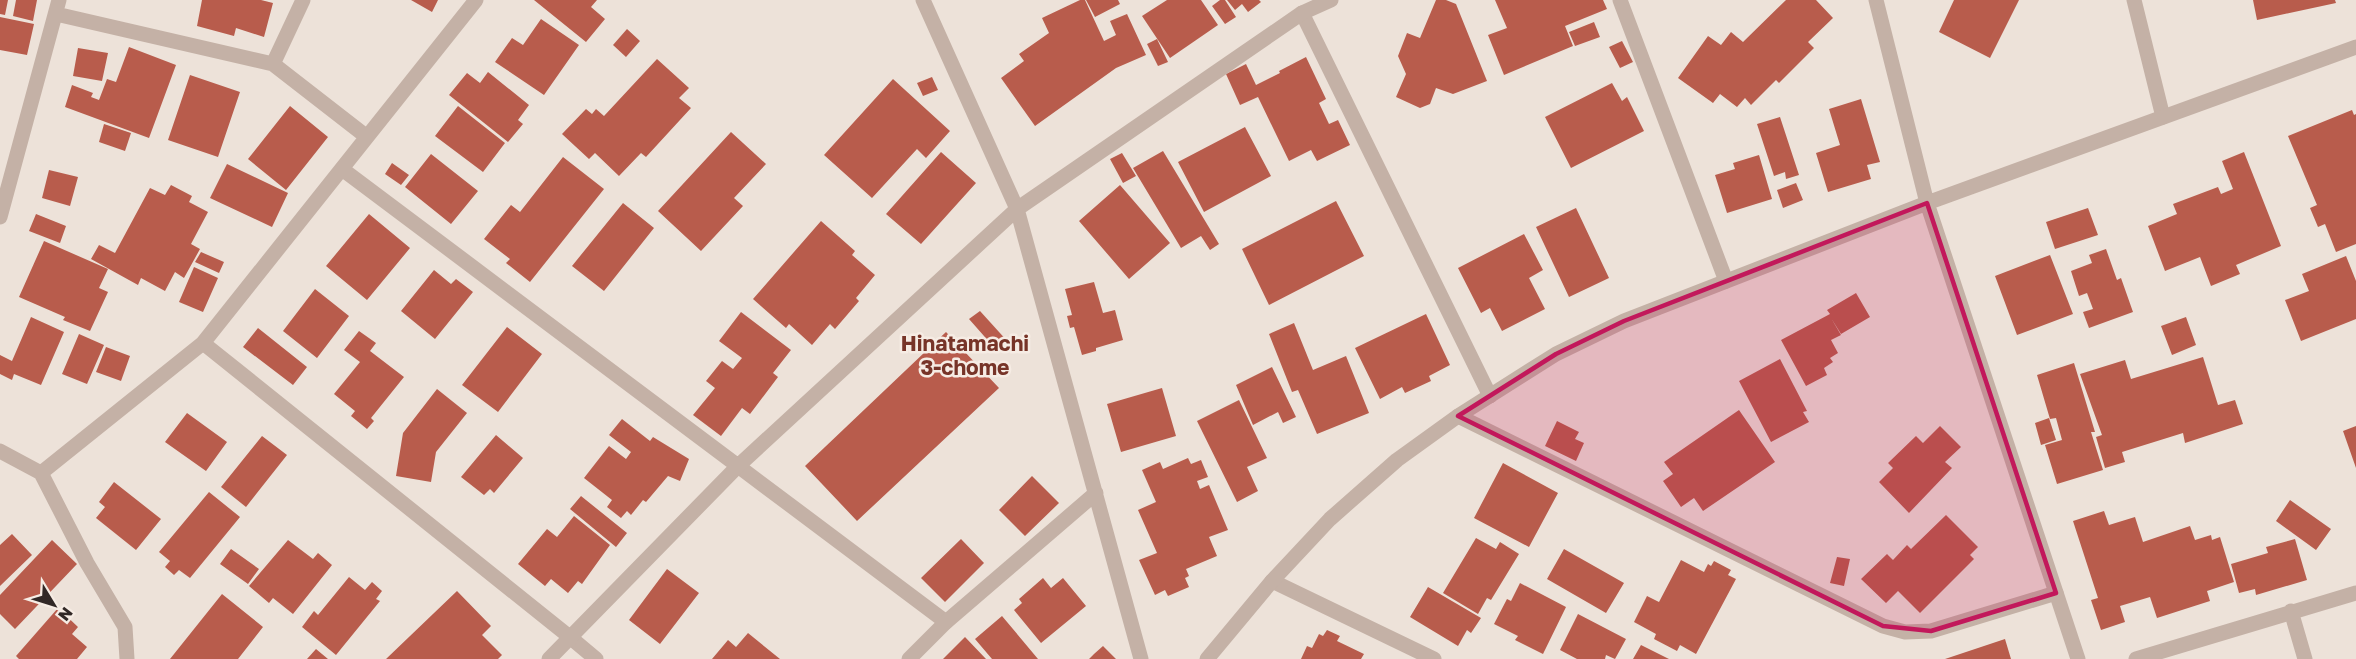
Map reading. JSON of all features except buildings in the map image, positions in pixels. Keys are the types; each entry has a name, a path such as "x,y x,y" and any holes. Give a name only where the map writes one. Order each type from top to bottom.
{"street":[{"path":"273,64 303,0"},
{"path":"41,473 203,343 476,0"},
{"path":"923,0 1017,209 1141,659"},
{"path":"549,659 738,466 1017,209 1298,6 1331,0"},
{"path":"1620,0 1726,281"},
{"path":"1876,0 1927,203 2078,659"},
{"path":"2134,0 2163,117"},
{"path":"1298,6 1490,396"},
{"path":"0,217 58,7 273,64 367,136"},
{"path":"1207,659 1272,581 1338,512 1397,460 1458,416 1556,354 1624,321 1927,203 2356,47"},
{"path":"342,169 946,622"},
{"path":"203,343 596,659"},
{"path":"1458,416 1883,626 1905,632 1931,631 2056,593"},
{"path":"0,451 41,473 87,563 125,627 127,659"},
{"path":"909,659 946,622 1095,494"},
{"path":"1272,581 1434,659"},
{"path":"2136,659 2356,593"},
{"path":"2291,611 2305,659"}],"highlighted area":[{"path":"1927,203 2056,593 1931,631 1883,626 1458,416 1556,354 1624,321"}],"district":[{"name":"Hinatamachi 3-chome","path":"965,356"}]}
